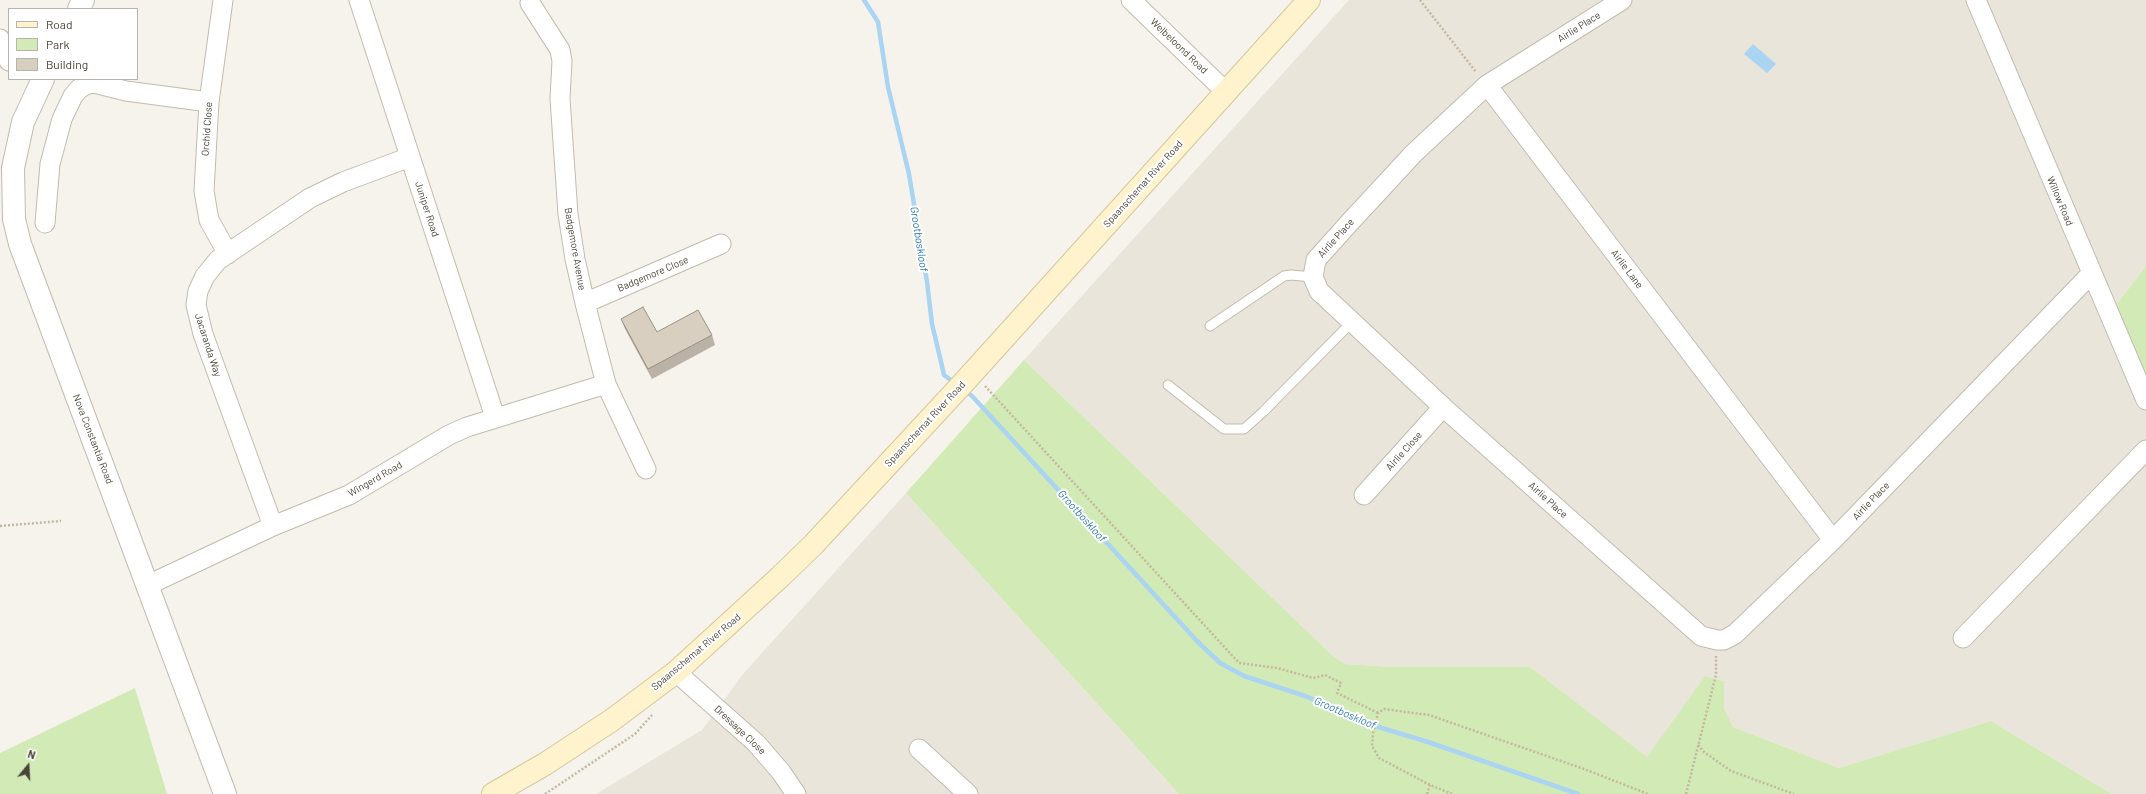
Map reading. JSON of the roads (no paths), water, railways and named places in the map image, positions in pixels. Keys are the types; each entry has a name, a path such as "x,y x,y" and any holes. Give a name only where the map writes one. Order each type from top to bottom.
{"main road":[{"name":"Spaanschemat River Road","path":"493,794 545,764 612,720 676,672 752,605 814,544 967,385 1309,0"}],"street":[{"name":"Orchid Close","path":"223,0 209,102 204,174 205,207 213,230 228,254"},
{"name":"Juniper Road","path":"359,0 495,417"},
{"name":"Welbeloond Road","path":"1131,0 1226,92"},
{"name":"Airlie Place","path":"1622,0 1487,85 1414,153 1351,220 1316,260 1312,277 1319,291 1443,407 1701,636 1724,640 1735,634 1833,540 2091,274"},
{"name":"Willow Road","path":"1976,0 2091,274 2146,400"},
{"name":"Badgemore Avenue","path":"530,3 560,50 562,61 560,99 568,214 575,258 585,303 606,384 646,469"},
{"path":"0,39 8,59"},
{"name":"Nova Constantia Road","path":"38,81 23,122 13,168 14,219 20,244 225,794"},
{"path":"44,222 50,164 62,119 73,96 79,89 85,85 94,83 126,91 209,102"},
{"name":"Airlie Lane","path":"1487,85 1833,540"},
{"name":"Jacaranda Way","path":"273,526 203,334 197,313 196,298 201,283 213,265 310,198 343,182 410,157"},
{"name":"Badgemore Close","path":"585,303 722,244"},
{"name":"Wingerd Road","path":"148,585 273,526 349,495 449,435 495,417 606,384"},
{"name":"Airlie Close","path":"1364,494 1443,407"},
{"path":"1963,638 2146,450"},
{"name":"Dressage Close","path":"676,672 756,743 781,772 796,794"},
{"path":"919,748 968,794"}],"lane":[{"path":"1210,326 1284,276 1291,275 1312,277"},
{"path":"1168,385 1224,429 1244,429 1263,412 1352,322"}],"water":[{"path":"1753,44 1776,64 1767,73 1744,54"}],"waterway":[{"name":"Grootboskloof","path":"864,0 878,22 888,87 909,174 927,282 932,324 944,375 955,383"},
{"name":"Grootboskloof","path":"964,390 972,396 1197,641 1220,663 1244,676 1305,696 1372,725 1428,742 1578,794"}]}
